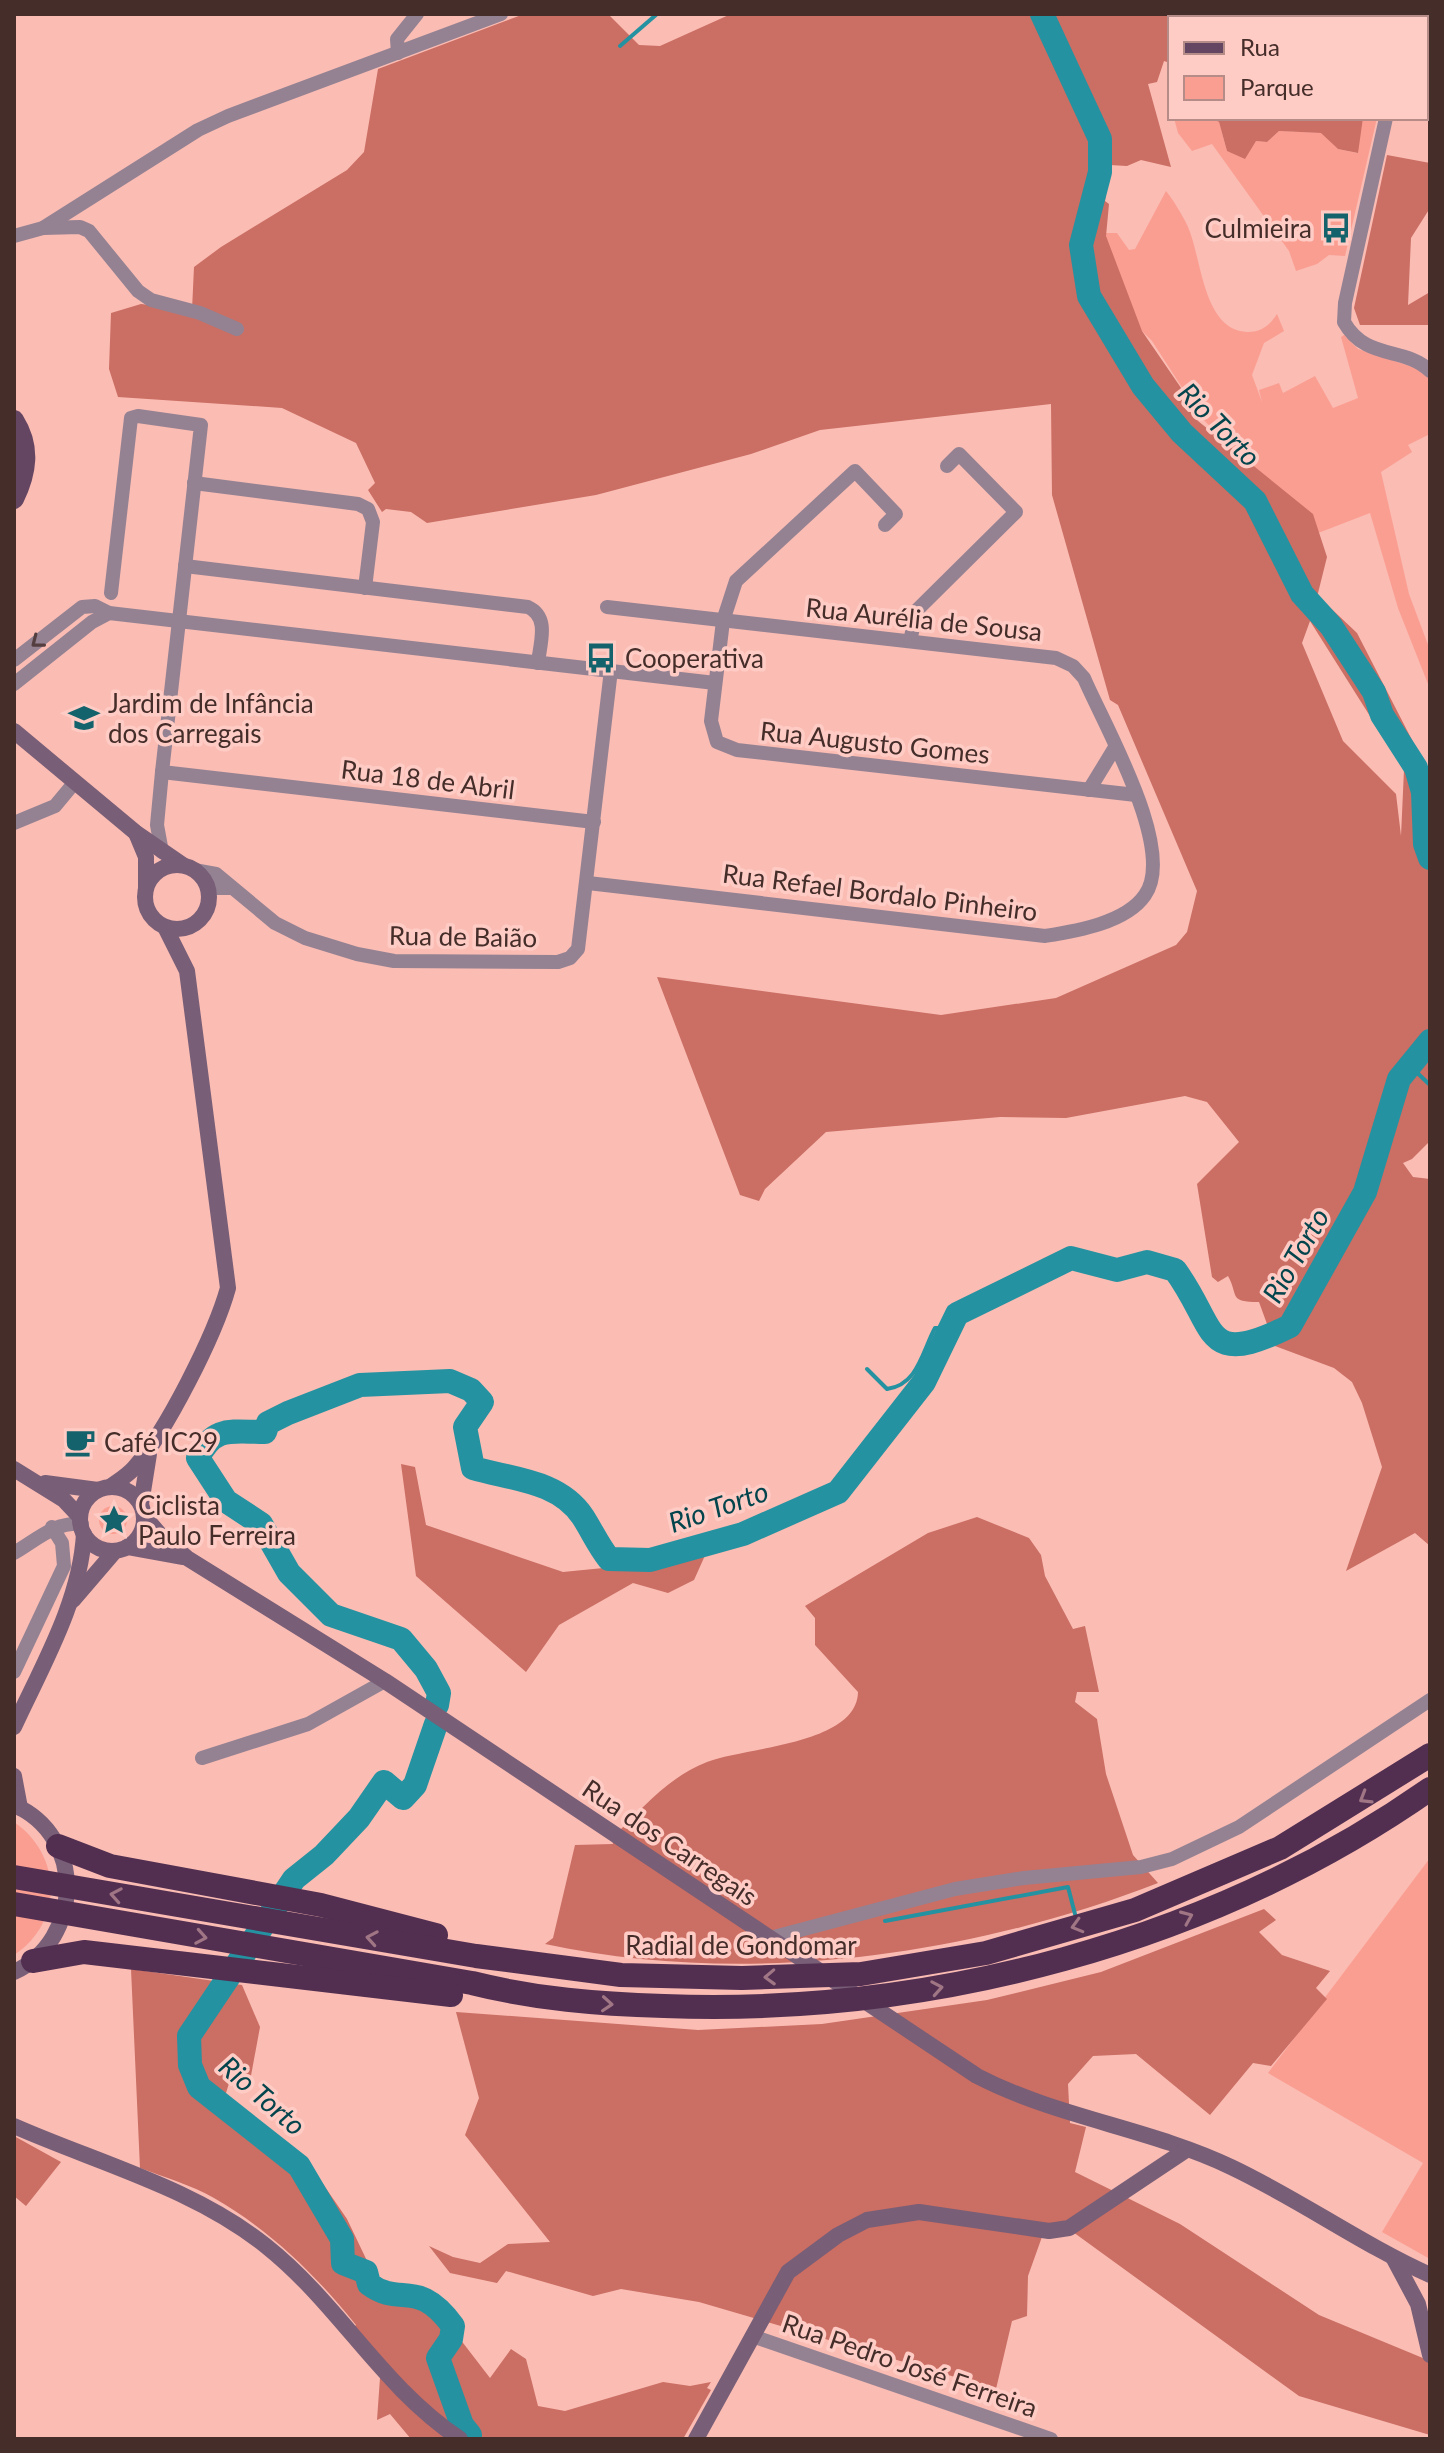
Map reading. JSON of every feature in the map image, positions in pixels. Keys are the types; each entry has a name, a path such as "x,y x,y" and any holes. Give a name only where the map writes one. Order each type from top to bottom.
{"highway":[{"name":"Radial de Gondomar","path":"478,1951 534,1963 621,1975 742,1978 861,1974 986,1953 1135,1910 1280,1848 1430,1755"},
{"path":"23,1966 84,1952 530,1998 754,2008 860,2001 993,1978 1148,1934 1292,1872 1430,1789"},
{"path":"58,1846 110,1866 321,1905 478,1951"},
{"path":"14,1877 478,1951"},
{"path":"14,1904 471,1990"}],"main road":[{"path":"14,420 26,456 14,499"}],"street":[{"path":"398,53 397,39 417,14"},
{"path":"43,228 198,130 501,14"},
{"path":"1386,120 1345,303 1344,322 1368,347 1417,362 1430,371"},
{"path":"14,236 43,228 80,227 89,231 138,291 151,300 200,313 237,329"},
{"path":"111,593 131,418 138,416 201,425 157,825 162,852"},
{"path":"910,641 917,610 1016,512 959,454 947,466"},
{"path":"14,660 82,607 95,606 109,613 715,683 723,621 736,581 855,471 896,514 885,525"},
{"path":"194,483 358,504 368,509 373,522 365,588"},
{"path":"185,566 528,607 538,611 543,621 538,663"},
{"name":"Rua Aurélia de Sousa","path":"607,607 1056,658 1073,666 1084,678 1114,749"},
{"path":"14,684 109,613"},
{"path":"62,622 73,637"},
{"path":"588,883 611,670"},
{"name":"Rua Augusto Gomes","path":"715,683 711,721 717,742 737,750 1136,795"},
{"path":"14,731 135,832 188,868 207,888 208,900 190,944 187,971 228,1288 220,1319 151,1448 132,1471 88,1498 82,1525 83,1557 68,1608 14,1727"},
{"path":"1089,790 1114,749"},
{"name":"Rua Refael Bordalo Pinheiro","path":"588,883 1045,936 1082,929 1126,911 1145,896 1156,858 1147,820 1114,749"},
{"name":"Rua 18 de Abril","path":"162,772 594,822"},
{"path":"14,823 55,806 75,782"},
{"path":"135,832 146,857 148,911 165,927 187,971"},
{"path":"146,888 160,870 188,868"},
{"name":"Rua de Baião","path":"188,868 216,874 275,923 305,938 357,954 394,961 558,962 570,958 578,949 588,883"},
{"path":"207,888 230,888"},
{"path":"165,927 188,927 198,921"},
{"path":"68,1608 143,1528 142,1510 151,1448"},
{"path":"14,1469 64,1500 103,1549 121,1549"},
{"path":"36,1480 68,1488 122,1488 142,1510"},
{"name":"Rua dos Carregais","path":"142,1510 162,1537 187,1558 385,1681 936,2051 1010,2093 1230,2166 1394,2259 1430,2275"},
{"path":"14,1553 52,1527 65,1523 82,1525"},
{"path":"14,1672 64,1566 62,1543 52,1527"},
{"name":"Rua dos Carregais","path":"121,1549 187,1558"},
{"path":"202,1758 308,1724 385,1681"},
{"path":"774,1941 955,1889 1024,1878 1141,1867 1172,1859 1239,1827 1430,1700"},
{"path":"14,1776 17,1806 35,1818 58,1846 68,1880 66,1907 56,1933 23,1966"},
{"path":"14,2126 208,2206 266,2246 318,2294 397,2389 460,2439"},
{"path":"696,2439 788,2272 811,2253 867,2220 919,2212 1049,2231 1069,2228 1186,2150"},
{"path":"1394,2259 1427,2315 1430,2355"},
{"name":"Rua Pedro José Ferreira","path":"752,2336 1051,2439"}],"green space":[{"path":"1175,120 1215,120 1219,122 1227,151 1256,141 1267,142 1279,131 1322,133 1338,149 1357,153 1363,120 1377,120 1345,256 1329,255 1317,264 1296,271 1289,251 1212,144 1192,151 1178,133"},
{"path":"1166,191 1188,227 1206,291 1222,320 1233,329 1253,332 1265,327 1277,314 1284,331 1264,343 1252,375 1262,402 1259,390 1279,383 1283,393 1315,376 1333,408 1358,398 1341,337 1350,331 1351,342 1358,349 1422,370 1430,380 1430,434 1408,445 1412,452 1381,472 1409,594 1430,650 1430,689 1398,608 1370,513 1313,535 1201,417 1152,341 1116,305 1105,233 1117,233 1129,250 1135,249"},
{"path":"113,1506 123,1510 127,1520 123,1530 113,1534 103,1530 99,1520 103,1510"},
{"path":"14,1822 30,1836 41,1852 51,1888 49,1907 42,1925 14,1955"},
{"path":"1430,1858 1430,2259 1382,2232 1423,2163 1268,2073"}],"shaded area":[{"path":"524,14 608,14 639,45 660,46 731,14 1039,14 1056,45 1071,88 1094,124 1099,157 1093,195 1099,199 1105,176 1104,121 1086,97 1065,38 1049,14 1400,14 1168,16 1168,62 1164,61 1157,82 1148,84 1171,167 1141,160 1127,166 1110,165 1105,201 1109,204 1106,236 1142,331 1201,417 1198,421 1313,514 1327,557 1316,601 1320,598 1357,633 1430,775 1430,1141 1412,1159 1403,1163 1413,1177 1430,1179 1430,1546 1415,1533 1346,1571 1382,1467 1362,1403 1352,1382 1334,1368 1275,1346 1259,1302 1238,1299 1228,1276 1218,1282 1212,1277 1197,1184 1239,1142 1207,1102 1185,1096 1066,1118 1000,1117 826,1132 765,1189 759,1201 740,1195 657,977 941,1015 1056,998 1176,945 1187,932 1197,891 1118,705 1110,700 1052,495 1051,404 820,430 751,454 596,495 427,523 411,512 386,509 382,512 368,490 375,483 356,443 282,408 118,397 109,369 111,313 141,304 192,310 194,267 221,247 347,170 364,152 378,69","holes":["1310,621 1404,770 1401,836 1396,794 1343,741 1302,643"]},
{"path":"1215,120 1363,120 1358,153 1338,149 1321,133 1279,131 1267,142 1256,141 1245,159 1227,151 1219,122"},
{"path":"1387,155 1430,163 1430,208 1411,238 1408,305 1430,292 1430,325 1360,325 1354,308"},
{"path":"401,1464 415,1467 426,1525 563,1572 654,1563 707,1551 694,1580 668,1593 633,1583 559,1625 526,1672 416,1576"},
{"path":"977,1517 1029,1538 1041,1555 1045,1576 1073,1629 1085,1626 1099,1692 1077,1692 1075,1702 1097,1719 1106,1774 1133,1855 1158,1883 1085,1909 1010,1930 934,1946 856,1957 777,1963 699,1963 621,1957 545,1944 553,1938 575,1845 613,1844 612,1838 667,1785 693,1768 820,1733 839,1723 853,1710 858,1692 815,1645 815,1618 805,1606 928,1533"},
{"path":"1264,1909 1276,1920 1259,1932 1282,1955 1330,1971 1316,1988 1327,1999 1271,2066 1253,2063 1210,2115 1136,2054 1093,2056 1068,2084 1070,2123 1086,2127 1075,2172 1180,2224 1319,2315 1430,2361 1430,2435 1299,2396 1073,2232 1043,2234 1028,2276 1027,2316 1012,2321 996,2389 699,2302 621,2289 593,2296 506,2271 497,2283 450,2273 429,2246 453,2257 480,2263 508,2244 550,2242 465,2135 479,2098 456,2012 698,2030 822,2024 987,2000 1101,1972"},
{"path":"131,1969 242,1985 260,2027 250,2081 230,2080 226,2093 210,2101 295,2168 323,2184 347,2219 379,2286 423,2294 459,2320 460,2339 490,2378 511,2349 526,2359 538,2406 565,2411 663,2382 690,2386 711,2382 707,2388 711,2390 683,2439 411,2439 390,2414 377,2420 381,2364 351,2331 356,2325 325,2289 273,2239 235,2211 196,2189 140,2168"},
{"path":"14,2136 61,2162 26,2206 14,2196"}],"waterway":[{"path":"620,46 657,14"},
{"name":"Rio Torto","path":"1042,14 1100,139 1100,172 1081,245 1089,296 1143,386 1182,433 1255,501 1302,594 1331,626 1374,692 1382,715 1416,768 1423,792 1425,844 1430,858"},
{"name":"Rio Torto","path":"437,1705 439,1693 426,1669 401,1639 331,1615 289,1573 261,1524 226,1501 198,1458 211,1440 225,1433 265,1432 268,1423 288,1413 360,1385 450,1381 471,1390 482,1402 465,1427 473,1468 533,1483 561,1495 583,1517 609,1559 650,1560 743,1534 838,1492 924,1382 957,1314 1071,1258 1117,1270 1147,1262 1175,1270 1207,1325 1215,1336 1226,1343 1241,1344 1261,1339 1290,1326 1365,1192 1399,1079 1430,1041"},
{"path":"1410,1066 1430,1085"},
{"path":"867,1369 887,1389 897,1386 906,1381 918,1366 935,1328 951,1328"},
{"name":"Rio Torto","path":"436,1724 415,1785 403,1798 384,1782 359,1818 324,1855 294,1879 189,2036 190,2065 199,2087 299,2166 342,2239 343,2263 366,2272 369,2284 380,2291 429,2302 453,2326 451,2339 438,2358 462,2425 470,2435"},
{"path":"885,1921 1068,1887 1075,1914"}],"place":[{"name":"Culmieira","path":"1336,228"},
{"name":"Cooperativa","path":"601,658"},
{"name":"Jardim de Infância dos Carregais","path":"84,718"},
{"name":"Café IC29","path":"80,1442"},
{"name":"Ciclista Paulo Ferreira","path":"114,1520"}]}
